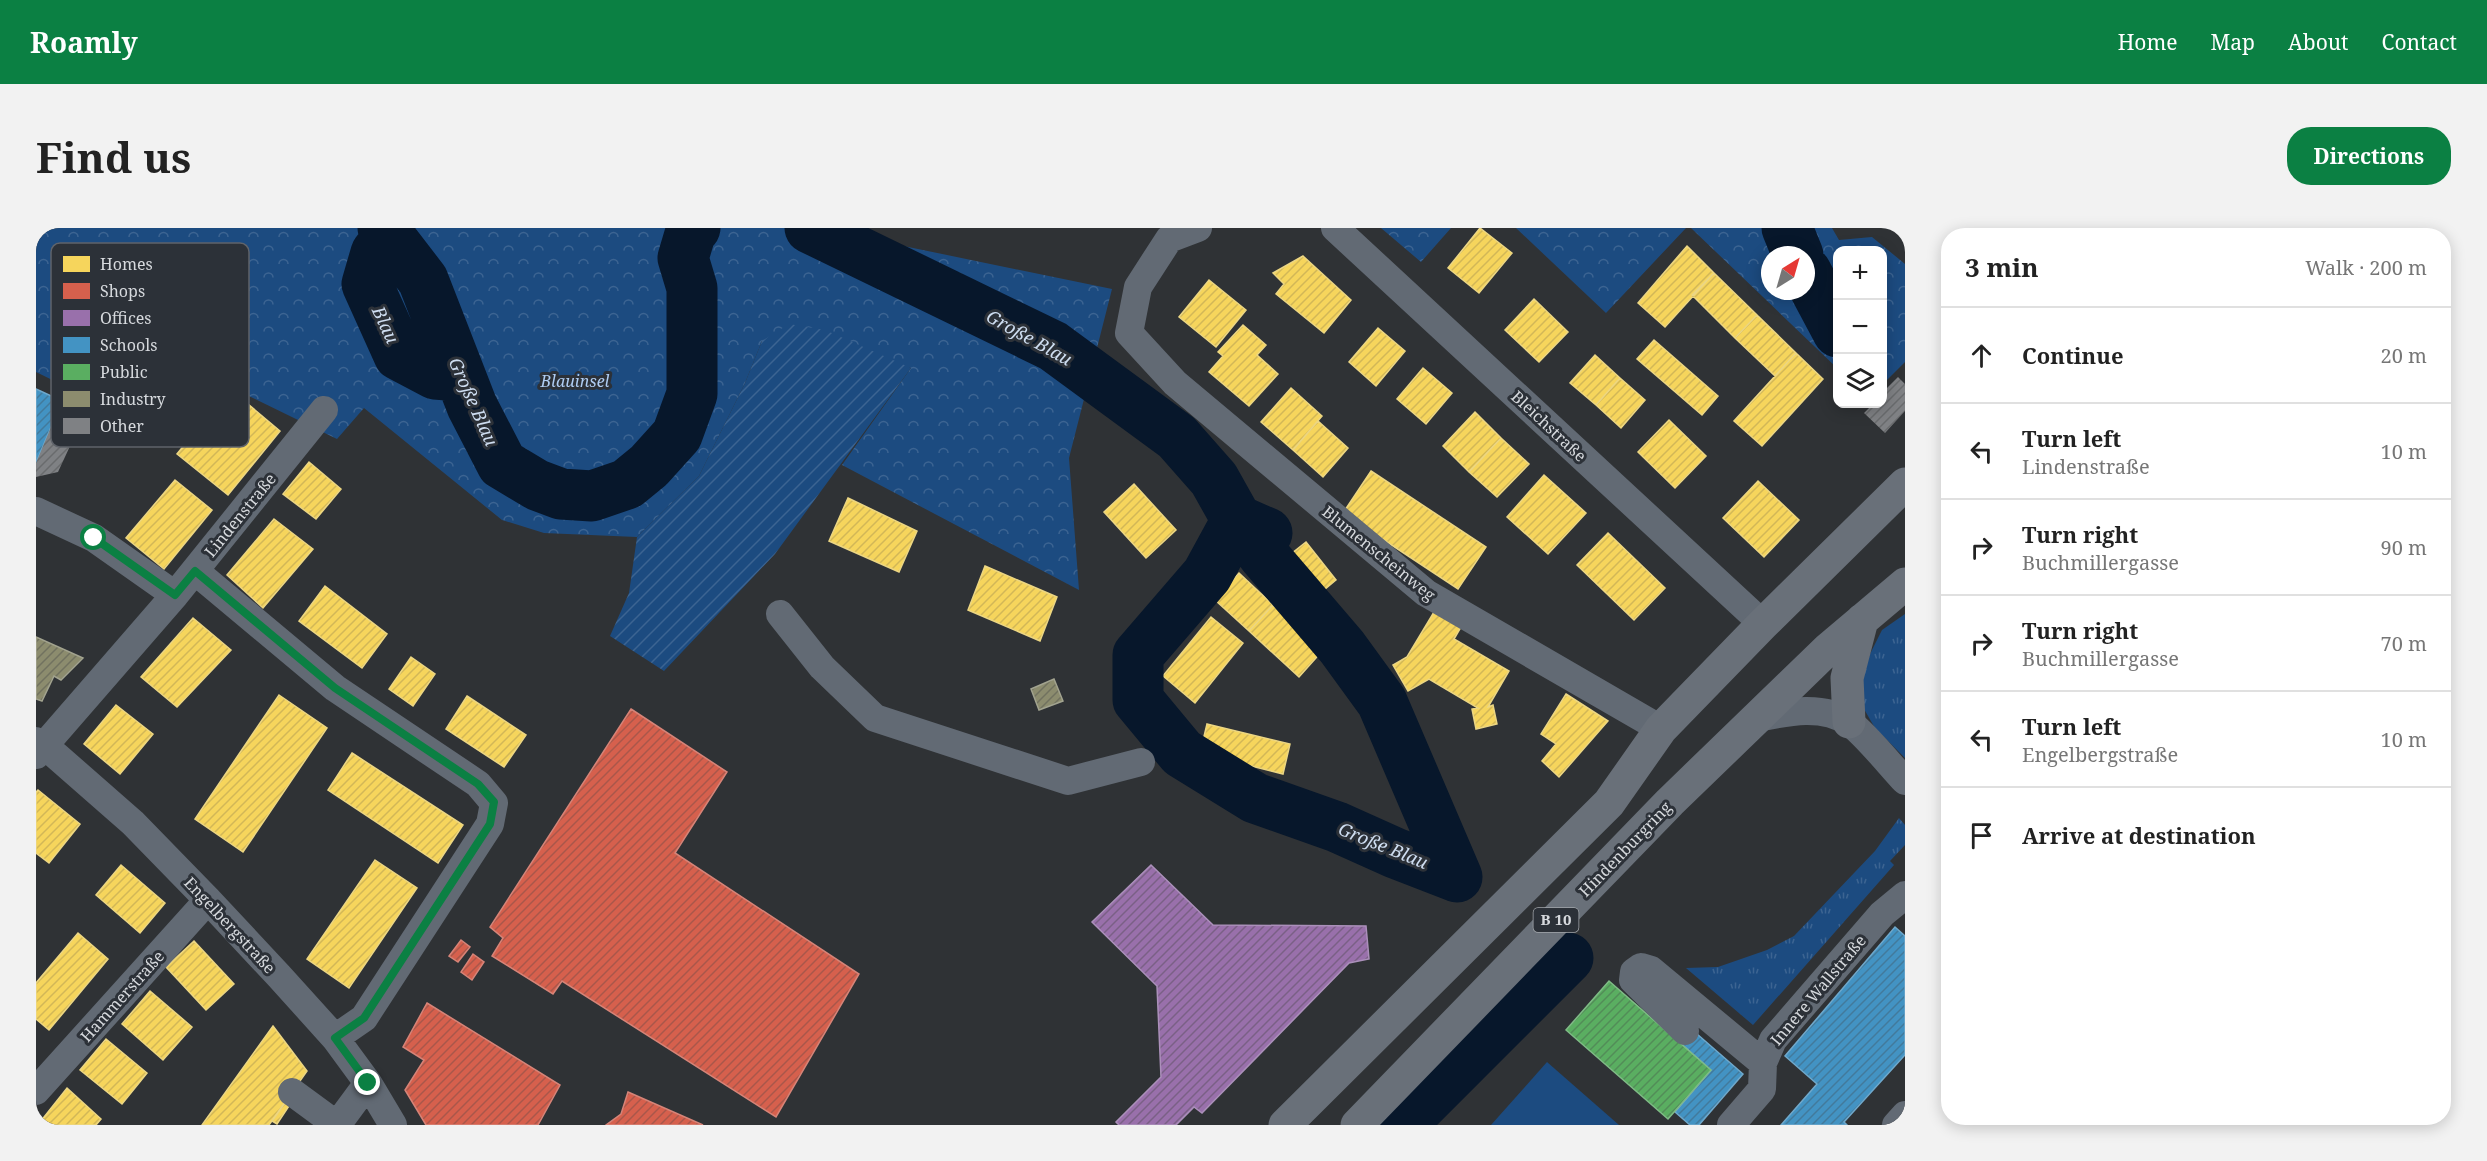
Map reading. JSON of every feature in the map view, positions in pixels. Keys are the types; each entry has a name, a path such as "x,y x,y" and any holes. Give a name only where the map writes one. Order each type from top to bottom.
{"highway":[{"path":"1763,624 1887,485 1905,469"},
{"path":"1662,729 1763,624 1905,484"},
{"name":"Hindenburgring","path":"1357,1125 1670,802 1828,649 1905,584"},
{"path":"1849,722 1847,678 1862,620"},
{"name":"B 10","path":"1286,1125 1609,803 1662,729"}],"street":[{"name":"Blumenscheinweg","path":"1197,228 1168,239 1138,287 1129,333 1175,383 1426,593 1662,729"},
{"name":"Bleichstraße","path":"1335,228 1763,624"},
{"name":"Lindenstraße","path":"39,747 175,595 324,410"},
{"path":"36,511 94,538 175,595"},
{"path":"195,571 335,688 478,784 494,802 490,824 364,1018 335,1038"},
{"path":"780,614 822,667 875,718 1068,781 1142,762"},
{"path":"1758,718 1785,712 1821,711 1849,722 1905,781"},
{"name":"Engelbergstraße","path":"39,747 133,823 208,900 335,1038 368,1083 393,1125"},
{"name":"Innere Wallstraße","path":"1731,1125 1762,1089 1762,1062 1773,1040 1882,914 1905,895"},
{"name":"Hammerstraße","path":"36,1091 208,900"},
{"path":"1685,1031 1640,990 1633,980 1634,972 1641,967 1651,970 1762,1062"},
{"path":"292,1092 337,1125 368,1083"},
{"path":"1896,1125 1905,1115"}],"green space":[{"name":"Blauinsel","path":"36,228 816,228 1112,289 1069,458 1079,590 842,465 911,368 762,341 745,383 699,476 637,537 544,533 502,520 364,408 337,439 249,396 249,243 51,243 51,379 36,372"},
{"path":"1381,228 1451,228 1421,262"},
{"path":"1516,228 1686,228 1606,313"},
{"path":"1691,228 1832,228 1839,240 1872,237 1883,246 1833,246 1833,364 1766,300 1815,300 1815,246 1761,246 1761,295"},
{"path":"1887,249 1905,264 1905,362 1887,380"},
{"path":"789,324 825,330 911,368 775,554 664,671 610,636 629,593 637,537 699,476 745,383 762,341"},
{"path":"1905,614 1905,758 1875,728 1857,697 1870,654 1882,630"},
{"path":"1899,818 1905,825 1905,845 1890,861 1894,865 1753,1025 1686,968 1718,967 1767,950 1794,936 1875,851"},
{"path":"1547,1062 1619,1125 1491,1125"}],"building: Homes":[{"path":"1480,228 1512,253 1479,293 1448,268"},
{"path":"1687,246 1714,273 1665,327 1638,303"},
{"path":"1303,256 1351,300 1324,333 1276,294 1284,284 1273,273"},
{"path":"1714,273 1757,315 1735,338 1692,295"},
{"path":"1209,280 1246,310 1216,347 1179,317"},
{"path":"1534,299 1568,332 1539,362 1505,330"},
{"path":"1757,315 1796,353 1775,376 1735,338"},
{"path":"1243,325 1266,345 1257,355 1278,374 1249,406 1209,372 1223,356 1218,352"},
{"path":"1378,328 1405,351 1376,386 1349,362"},
{"path":"1654,340 1718,396 1702,415 1637,359"},
{"path":"1796,353 1823,379 1762,446 1734,421"},
{"path":"1595,355 1620,378 1596,405 1570,383"},
{"path":"1423,368 1452,393 1426,424 1397,399"},
{"path":"1620,378 1645,400 1621,428 1596,405"},
{"path":"1291,388 1322,416 1293,450 1261,422"},
{"path":"249,405 280,431 228,495 177,454 183,447 249,447"},
{"path":"1475,412 1501,438 1469,472 1443,446"},
{"path":"1669,420 1706,456 1675,488 1638,452"},
{"path":"1318,421 1348,448 1323,477 1293,450"},
{"path":"1501,438 1529,464 1497,497 1469,472"},
{"path":"309,462 341,489 316,519 283,494"},
{"path":"1371,471 1486,547 1458,589 1343,513"},
{"path":"1544,475 1586,513 1548,554 1507,517"},
{"path":"175,480 212,510 164,569 126,538"},
{"path":"1758,481 1799,520 1764,557 1723,518"},
{"path":"1134,484 1176,530 1146,558 1104,512"},
{"path":"848,498 917,531 899,572 829,541"},
{"path":"274,519 313,549 263,608 227,575"},
{"path":"1608,533 1665,588 1634,620 1577,565"},
{"path":"1306,542 1336,580 1318,595 1287,557"},
{"path":"985,566 1057,597 1040,641 968,610"},
{"path":"1239,573 1273,605 1249,631 1215,600"},
{"path":"325,586 387,634 362,668 299,621"},
{"path":"1273,605 1323,650 1299,677 1249,631"},
{"path":"1434,612 1461,627 1454,639 1509,671 1488,707 1493,705 1497,724 1476,729 1472,709 1478,708 1429,679 1408,691 1393,665 1407,657"},
{"path":"1211,617 1243,643 1195,703 1163,676"},
{"path":"193,618 231,650 177,707 141,677"},
{"path":"411,657 435,674 413,706 389,689"},
{"path":"1566,694 1608,721 1559,777 1542,761 1556,744 1541,734"},
{"path":"279,695 327,728 243,852 195,819"},
{"path":"467,696 526,735 504,767 446,729"},
{"path":"116,705 153,734 120,774 84,744"},
{"path":"1207,724 1290,744 1283,774 1200,753"},
{"path":"352,753 463,825 438,863 328,790"},
{"path":"38,790 80,824 49,863 36,853 36,792"},
{"path":"375,860 417,888 349,988 307,959"},
{"path":"121,865 165,903 140,933 96,895"},
{"path":"78,933 108,959 49,1030 36,1019 36,983"},
{"path":"194,941 234,984 206,1010 166,967"},
{"path":"150,991 192,1027 163,1060 122,1024"},
{"path":"273,1026 307,1071 269,1125 202,1125"},
{"path":"106,1039 147,1073 122,1104 80,1070"},
{"path":"67,1088 101,1119 96,1125 44,1125 40,1122"},
{"path":"287,1100 291,1103 277,1124 272,1121"}],"building: Shops":[{"path":"631,709 727,772 675,853 859,974 776,1117 562,981 553,994 492,956 503,938 490,927"},
{"path":"461,940 470,947 458,962 449,956"},
{"path":"473,954 484,962 472,980 461,972"},
{"path":"427,1003 560,1085 538,1125 426,1125 405,1090 424,1060 403,1047"},
{"path":"628,1092 703,1125 606,1125 621,1114"}],"building: Offices":[{"path":"1151,865 1213,925 1366,926 1369,959 1349,963 1202,1113 1194,1107 1176,1125 1119,1125 1116,1122 1161,1077 1157,986 1092,922"}],"building: Schools":[{"path":"36,389 51,396 51,427 36,463"},
{"path":"1895,927 1905,936 1905,1055 1844,1122 1847,1125 1781,1125 1817,1084 1785,1056"},
{"path":"1689,1027 1743,1074 1699,1125 1690,1125 1675,1112 1711,1070 1677,1040"}],"building: Public":[{"path":"1609,981 1711,1070 1668,1119 1566,1030"}],"building: Industry":[{"path":"36,637 83,658 61,680 54,676 42,701 36,699"},
{"path":"1054,679 1063,701 1039,710 1031,689"}],"building: Other":[{"path":"1898,377 1905,384 1905,411 1885,433 1864,413 1869,408 1887,408 1887,388"},
{"path":"51,427 51,447 70,447 58,472 36,477 36,463"}],"waterway":[{"name":"Große Blau","path":"383,228 423,280 472,406 502,464 537,485 561,494 592,496 627,484 649,466 677,435 692,394 692,288 683,258 691,231 695,228"},
{"name":"Große Blau","path":"810,228 1053,346 1177,437 1214,479 1237,520 1265,557 1342,647 1382,702 1457,877"},
{"path":"1787,228 1794,246"},
{"name":"Blau","path":"389,236 376,253 367,284 399,355 435,374 460,376"},
{"path":"1815,289 1833,323"},
{"name":"Große Blau","path":"1267,533 1237,520 1207,575 1138,655 1138,700 1182,753 1255,798 1337,827 1457,877"},
{"name":"Große Blau","path":"1401,1125 1568,958"}],"route":[{"path":"94,538 175,595 195,571 335,688 478,784 494,802 490,824 364,1018 335,1038 368,1083"}]}
